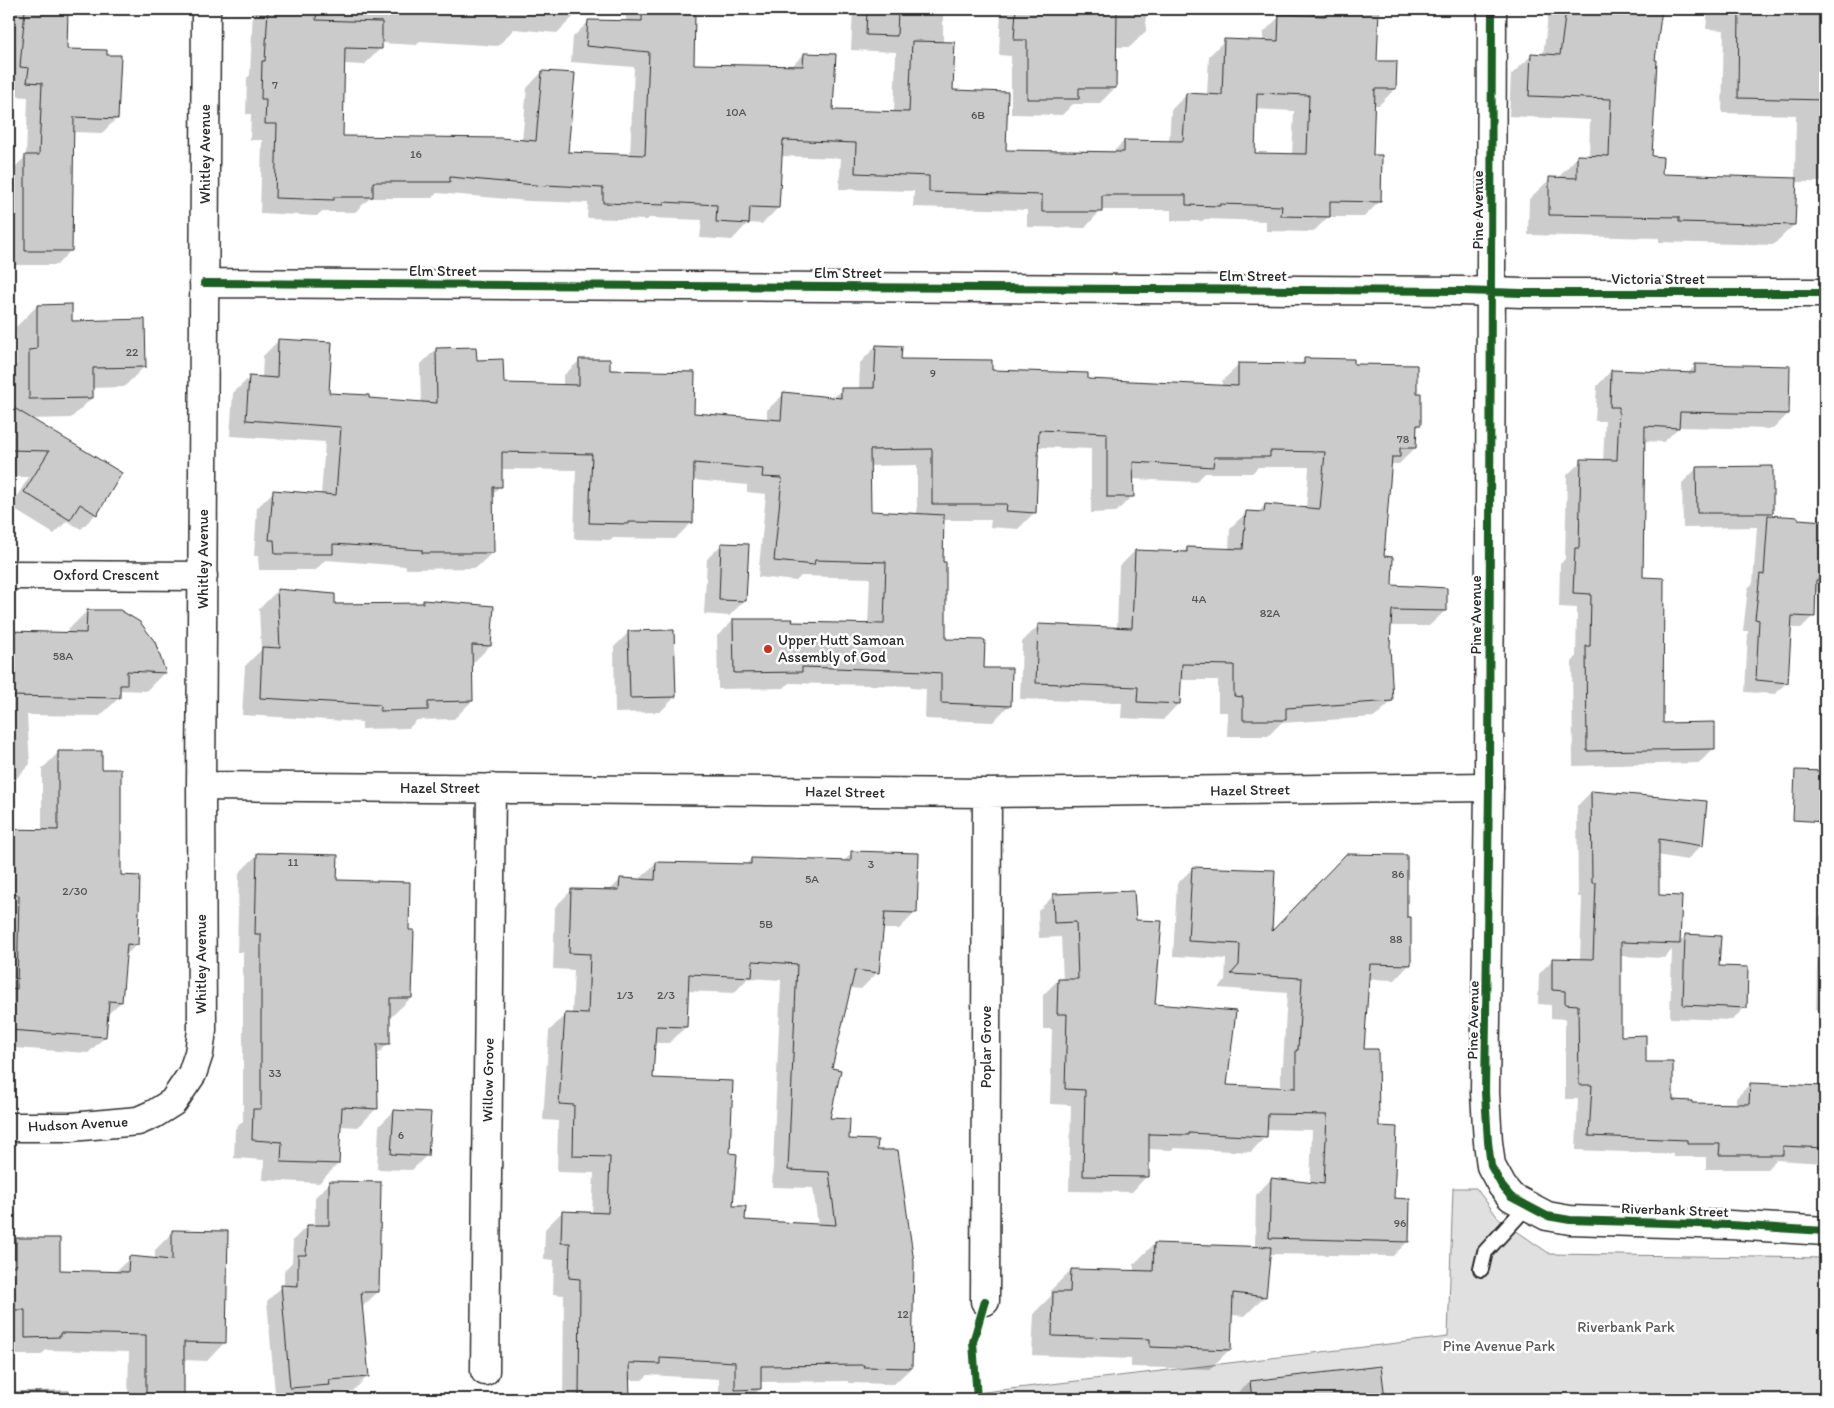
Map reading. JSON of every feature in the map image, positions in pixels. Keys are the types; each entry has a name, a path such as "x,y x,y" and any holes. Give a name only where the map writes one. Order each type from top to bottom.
{"street":[{"name":"Whitley Avenue","path":"173,1102 192,1074 199,1053 202,1030 201,786 206,9"},
{"name":"Pine Avenue","path":"1492,9 1489,787 1485,1094 1491,1166 1502,1186 1512,1197 1527,1206"},
{"name":"Elm Street","path":"204,283 1462,290 1491,292"},
{"name":"Victoria Street","path":"1491,292 1825,293"},
{"name":"Oxford Crescent","path":"9,574 203,576"},
{"name":"Hazel Street","path":"201,786 987,793 1489,787"},
{"name":"Willow Grove","path":"485,1371 491,788"},
{"name":"Poplar Grove","path":"985,1301 987,793"},
{"name":"Hudson Avenue","path":"9,1127 71,1127 138,1121 173,1102"},
{"name":"Riverbank Street","path":"1527,1206 1548,1216 1570,1220 1730,1225 1825,1231"}],"lane":[{"path":"1481,1269 1485,1252 1527,1206"}],"green space":[{"path":"1453,1188 1476,1188 1499,1219 1550,1254 1825,1258 1825,1399 706,1399 942,1397 1448,1337"},
{"path":"69,1391 68,1399 9,1399 9,1392"}],"building":[{"path":"25,9 68,9 67,49 107,50 107,55 121,55 118,119 74,117 72,251 25,251 25,155 39,155 42,83 27,82 29,68 20,67"},
{"path":"268,9 317,9 316,20 382,22 382,49 345,48 343,136 501,138 536,141 542,71 575,73 568,152 645,155 649,52 586,46 588,20 642,21 642,12 695,13 694,64 803,66 804,53 836,54 833,110 909,112 912,41 955,42 953,90 1008,92 1006,150 1124,152 1124,140 1183,141 1186,93 1222,95 1224,39 1278,41 1279,14 1325,16 1326,9 1379,9 1377,61 1397,61 1396,89 1375,89 1373,155 1382,155 1381,202 1330,201 1330,217 1281,216 1282,206 1186,205 1186,195 1102,195 1102,212 1042,212 1042,195 929,192 929,176 855,173 856,143 783,140 779,208 750,207 749,224 716,222 717,205 664,202 664,205 603,203 603,188 546,186 450,177 450,182 373,182 373,197 334,197 334,200 275,198 277,124 265,124 266,99 261,99 262,61 265,61","holes":["1257,93 1309,95 1307,154 1255,153"]},
{"path":"867,9 898,9 897,36 866,35"},
{"path":"1016,9 1117,9 1116,88 1079,88 1079,99 1027,99 1027,40 1014,40"},
{"path":"1566,9 1662,9 1655,60 1657,60 1652,156 1663,157 1662,174 1797,178 1795,225 1679,222 1679,217 1549,215 1549,177 1577,178 1577,155 1609,156 1611,99 1529,96 1531,53 1560,55"},
{"path":"1739,9 1821,9 1820,17 1825,17 1825,100 1738,98"},
{"path":"72,304 72,321 145,319 146,367 93,368 93,398 29,399 29,350 37,349 37,305"},
{"path":"278,339 332,342 329,393 369,395 369,398 437,403 436,348 476,347 477,360 503,359 504,383 579,385 579,359 610,359 610,370 695,372 694,413 781,420 783,392 841,398 841,388 874,388 876,345 902,346 901,359 992,360 992,370 1088,373 1088,379 1238,386 1238,363 1304,364 1304,358 1354,359 1354,364 1417,365 1417,393 1421,393 1421,425 1417,425 1416,448 1400,448 1400,457 1392,457 1384,556 1393,557 1392,585 1447,588 1447,611 1392,610 1390,646 1393,701 1286,708 1286,720 1243,720 1243,697 1234,696 1234,665 1182,664 1180,704 1137,702 1138,687 1036,683 1038,624 1132,628 1135,550 1187,552 1187,547 1243,549 1246,511 1264,512 1265,504 1320,509 1325,452 1270,451 1270,457 1214,457 1213,467 1133,462 1134,497 1107,497 1107,433 1039,430 1036,513 1006,511 1007,504 932,504 932,449 870,450 871,511 944,515 943,562 946,562 946,639 985,640 984,668 1012,668 1011,706 941,703 941,673 927,671 802,667 802,672 734,673 733,619 793,619 792,622 884,624 886,562 815,560 814,565 774,561 782,478 762,477 763,469 694,463 693,523 589,523 592,454 502,452 502,487 493,487 494,553 422,553 422,550 333,544 333,554 275,554 274,540 269,540 273,490 336,495 341,427 246,420 249,376 277,378"},
{"path":"1695,364 1790,366 1789,414 1680,412 1679,428 1645,426 1643,577 1664,578 1663,723 1715,722 1715,749 1587,751 1586,646 1590,646 1591,594 1573,593 1575,548 1579,548 1581,459 1617,460 1619,407 1610,407 1611,370 1695,373"},
{"path":"9,405 122,473 97,515 80,504 70,520 24,492 49,451 9,450"},
{"path":"1773,466 1773,513 1697,513 1696,467"},
{"path":"1768,515 1825,521 1825,581 1816,580 1815,617 1792,616 1788,683 1756,680 1759,620 1755,619 1760,574 1764,575"},
{"path":"721,543 749,544 746,601 719,600"},
{"path":"277,589 335,594 335,604 423,603 423,600 494,606 491,646 472,645 473,701 428,702 428,710 380,711 380,705 260,698 262,647 280,648"},
{"path":"87,610 120,610 140,622 155,642 166,673 127,671 127,685 120,685 120,698 9,696 9,631 86,633"},
{"path":"674,630 676,697 630,698 628,631"},
{"path":"58,751 102,751 102,769 121,769 121,875 140,876 138,945 127,944 122,1002 109,1001 106,1037 9,1030 9,988 17,989 19,895 9,894 9,829 58,830"},
{"path":"1795,770 1825,771 1825,822 1793,820"},
{"path":"1591,791 1707,801 1703,846 1659,839 1659,895 1682,896 1680,944 1621,942 1621,1036 1646,1035 1646,1062 1673,1062 1673,1100 1692,1101 1692,1103 1749,1104 1750,1083 1825,1086 1825,1148 1783,1146 1783,1155 1719,1155 1720,1144 1687,1144 1687,1140 1589,1136 1592,1085 1579,1085 1578,1005 1565,1004 1565,991 1552,990 1552,958 1593,959 1596,883 1592,883"},
{"path":"851,851 919,853 917,913 885,912 879,973 855,970 832,1068 841,1070 830,1118 850,1119 849,1139 878,1140 877,1150 898,1150 914,1262 912,1368 864,1367 864,1365 761,1366 761,1389 735,1390 735,1362 660,1358 660,1364 629,1363 630,1399 579,1399 580,1279 569,1278 570,1243 561,1243 562,1211 608,1213 610,1157 573,1156 574,1105 559,1104 565,1013 588,1014 590,954 569,953 571,889 619,890 620,878 655,880 656,862 751,864 751,858 851,861","holes":["753,961 797,964 788,1170 829,1172 836,1225 745,1220 746,1206 733,1206 737,1154 730,1153 733,1081 653,1078 656,1026 687,1027 689,974 752,977"]},
{"path":"257,853 338,855 337,880 410,882 409,930 414,930 412,998 390,998 390,1044 377,1044 378,1109 342,1107 339,1164 281,1162 282,1142 252,1140 253,1109 261,1109 261,934 255,934"},
{"path":"1346,854 1407,855 1407,917 1411,917 1411,965 1370,964 1364,1049 1378,1049 1379,1126 1397,1127 1394,1198 1410,1199 1409,1242 1269,1238 1271,1178 1324,1184 1327,1115 1268,1114 1267,1137 1189,1133 1189,1135 1149,1134 1149,1177 1083,1176 1085,1090 1065,1089 1067,1014 1057,1014 1058,979 1078,979 1076,922 1054,923 1053,894 1134,891 1136,920 1162,921 1155,1004 1236,1011 1227,1085 1296,1088 1296,1050 1298,1050 1302,978 1231,974 1239,965 1240,944 1188,941 1192,867 1275,870 1272,931"},
{"path":"1685,934 1721,936 1719,966 1748,967 1747,1008 1683,1005"},
{"path":"394,1110 431,1112 428,1156 391,1154"},
{"path":"329,1181 381,1182 379,1292 361,1292 369,1377 329,1380 330,1385 290,1388 281,1285 298,1286 298,1255 306,1255 307,1225 329,1225"},
{"path":"172,1230 228,1231 226,1343 184,1342 184,1399 146,1399 146,1335 60,1333 60,1337 25,1338 25,1310 10,1310 9,1302 9,1266 16,1266 16,1238 60,1238 60,1270 128,1272 129,1256 172,1260"},
{"path":"1154,1243 1271,1247 1266,1297 1233,1293 1231,1350 1150,1347 1150,1339 1052,1336 1053,1292 1070,1292 1071,1269 1153,1271"},
{"path":"1381,1366 1385,1399 1252,1399 1250,1381"}],"cycle path":[{"path":"1492,9 1489,787 1485,1093 1491,1166 1502,1186 1511,1197 1547,1216 1570,1220 1730,1225 1825,1231"},
{"path":"204,283 1462,291 1522,293 1825,293"},
{"path":"977,1399 973,1342 985,1301"}],"place":[{"name":"Upper Hutt Samoan Assembly of God","path":"768,649"}],"park label":[{"name":"Riverbank Park","path":"1626,1327"},
{"name":"Pine Avenue Park","path":"1499,1346"}]}
